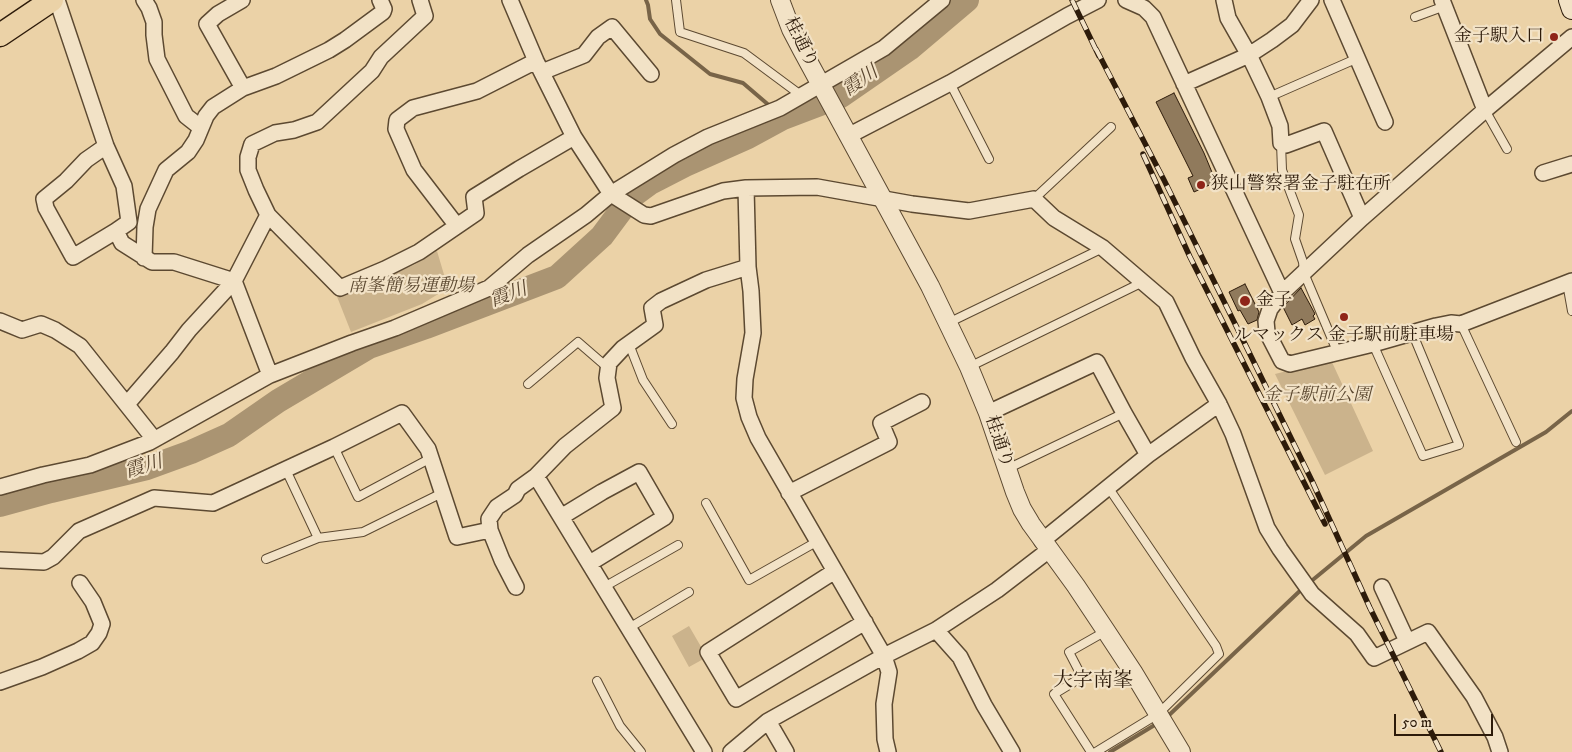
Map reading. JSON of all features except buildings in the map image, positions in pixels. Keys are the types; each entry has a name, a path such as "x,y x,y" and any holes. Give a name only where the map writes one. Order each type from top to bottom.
{"main road":[{"path":"1569,0 1572,9"},
{"path":"0,35 48,2"}],"street":[{"path":"144,0 154,22 157,59 186,116 200,127"},
{"path":"242,0 218,14 207,24 243,88"},
{"path":"144,258 145,227 148,209 166,170 188,152 196,140 206,116 213,107 243,88 276,76 345,40 383,12 384,8 380,0"},
{"path":"420,0 425,16 381,57 372,72 317,122 294,130 275,133 252,144 248,157 248,170 268,215 340,288 419,252 476,213 474,197 574,137"},
{"path":"510,0 539,67 574,137 612,194 644,216 651,216 722,191 746,188 817,187 912,204 969,211 1034,199 1054,218 1103,248 1166,302 1233,434 1267,528 1312,594 1357,634 1374,658 1428,632 1474,697 1500,752"},
{"name":"桂通り","path":"780,0 791,29 930,286 969,367 988,413 1022,509 1106,631 1181,752"},
{"path":"0,487 90,465 150,442 270,376 395,328 489,288 528,255 586,215 612,194 700,141 802,96 884,48 942,0"},
{"path":"848,136 950,83 1059,20 1098,0"},
{"path":"1126,0 1144,8 1153,17 1282,293"},
{"path":"1224,0 1228,18 1249,55 1269,97 1280,126 1280,143 1286,145 1324,130 1362,218"},
{"path":"1184,84 1249,55 1272,40 1292,24 1311,0"},
{"path":"1332,0 1385,122"},
{"path":"48,2 124,186 128,209 129,222 74,257 46,208 44,199 66,181 86,160 106,146"},
{"path":"1443,3 1485,110"},
{"path":"457,226 414,170 396,129 397,120 413,108 477,90 539,67 584,55 598,37 612,27 651,74"},
{"path":"1570,282 1461,324 1451,323 1412,332 1373,344 1290,364 1282,361 1267,332 1266,320 1270,310 1282,293 1362,218 1485,110 1572,37"},
{"path":"1543,173 1572,164"},
{"path":"746,188 748,267 753,333 745,379 744,398 749,418 789,493 884,656 889,672 884,704 885,739 888,752"},
{"path":"127,404 189,330 234,281 268,215"},
{"path":"116,231 122,243 152,262 174,262 234,281"},
{"path":"516,587 502,560 490,530 489,518 518,489 536,476 565,446 613,408 607,378 609,363 629,344 655,325 652,308 661,301 706,280 748,267"},
{"path":"234,281 270,376"},
{"path":"0,321 22,330 41,324 61,333 80,346 154,439"},
{"path":"988,413 1097,362 1148,455"},
{"path":"789,493 889,442 881,423 922,402"},
{"path":"731,752 768,721 884,656 936,630 996,590 1108,487 1148,455 1219,404"},
{"path":"0,560 44,562 53,557 79,531 154,498 213,503 286,470 402,413 428,449 457,537 490,530"},
{"path":"562,517 639,472 665,517 590,564"},
{"path":"536,476 704,752"},
{"path":"835,571 708,652 736,699 865,622"},
{"path":"0,682 42,667 92,643 99,633 102,624 93,602 80,583"},
{"path":"1382,587 1407,641"},
{"path":"936,630 960,657 984,705 1012,752"},
{"path":"768,721 786,752"}],"lane":[{"path":"676,0 680,32 744,53 802,96"},
{"path":"1415,17 1443,3"},
{"path":"1269,97 1358,58"},
{"path":"950,83 989,159"},
{"path":"1485,110 1507,149"},
{"path":"1034,199 1111,127"},
{"path":"1280,143 1282,170 1298,215 1295,239 1303,262 1304,273 1337,352"},
{"path":"948,323 1103,248"},
{"path":"969,367 1143,282"},
{"path":"1570,282 1572,311"},
{"path":"1461,324 1516,442"},
{"path":"1373,344 1423,456 1459,446 1412,332"},
{"path":"528,384 578,342 608,368"},
{"path":"629,344 643,380 672,424"},
{"path":"1007,469 1124,414"},
{"path":"334,447 358,497 431,458"},
{"path":"286,470 318,538"},
{"path":"1096,752 1161,718 1219,654 1216,646 1108,487"},
{"path":"266,559 318,538 363,532 442,493"},
{"path":"706,502 749,580 818,541"},
{"path":"604,587 678,545"},
{"path":"629,628 689,592"},
{"path":"1091,752 1054,694 1082,677 1069,652 1106,631"},
{"path":"597,681 620,726 641,752"}],"green space":[{"name":"南峯簡易運動場","path":"437,251 448,288 422,304 351,332 336,294 358,289 414,265"},
{"name":"金子駅前公園","path":"1331,360 1373,451 1325,475 1275,374"},
{"path":"689,626 707,657 689,667 672,636"}],"waterway":[{"path":"646,0 650,19 660,34 710,74 743,83 771,107"},
{"name":"霞川","path":"0,505 147,468 191,452 229,435 278,401 369,347 557,277 602,236 631,197 650,183 748,137 783,118 841,96 909,49 967,0"},
{"path":"1309,583 1366,536 1546,432 1572,411"},
{"path":"1166,718 1304,587"},
{"path":"1110,752 1158,723"}],"railway":[{"path":"1072,0 1099,56"},
{"path":"1096,49 1164,180 1244,342 1312,481 1370,608 1441,752"},
{"path":"1143,154 1190,257 1325,524"}],"place":[{"name":"金子駅入口","path":"1554,37"},
{"name":"狭山警察署金子駐在所","path":"1201,185"},
{"name":"金子","path":"1245,301"},
{"name":"ルマックス 金子駅前駐車場","path":"1344,317"}],"district":[{"name":"大字南峯","path":"1093,682"}]}
